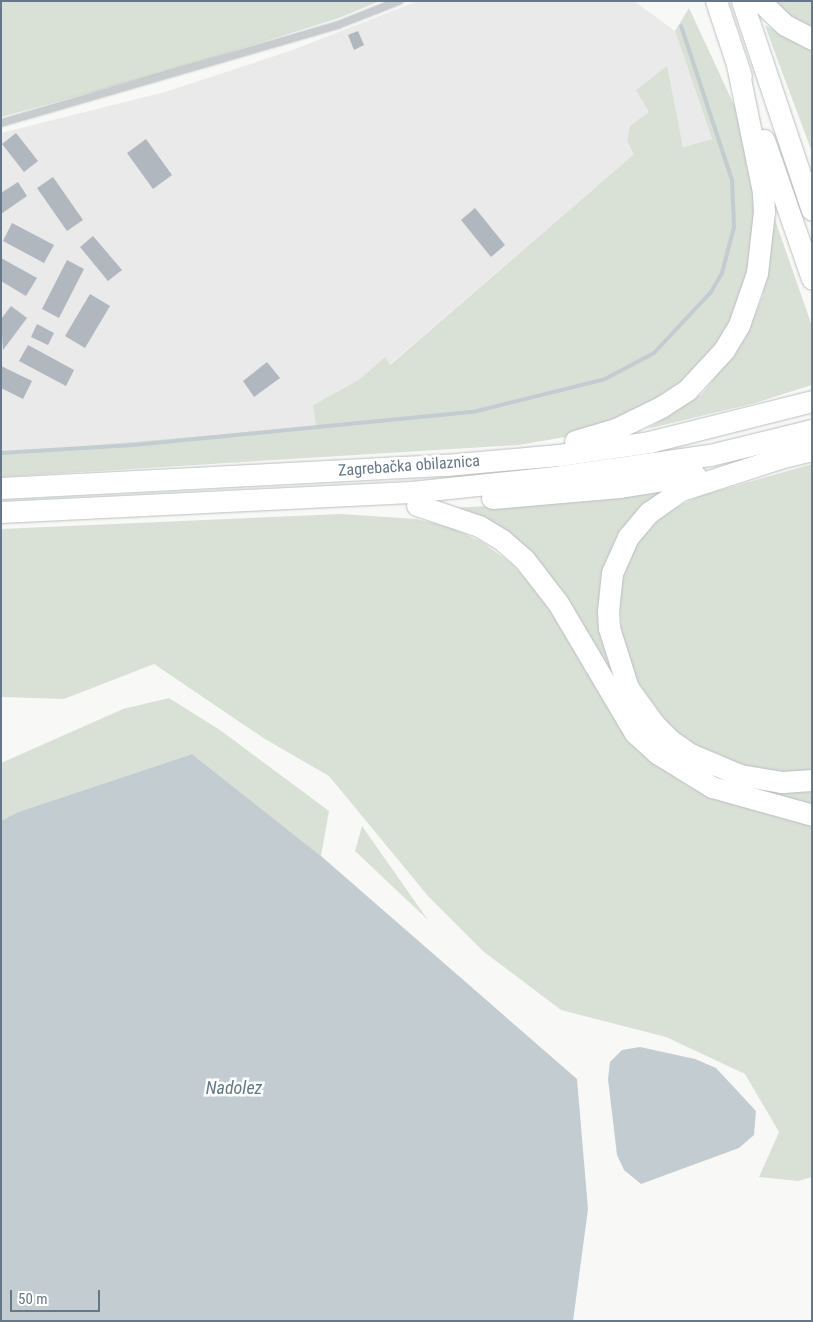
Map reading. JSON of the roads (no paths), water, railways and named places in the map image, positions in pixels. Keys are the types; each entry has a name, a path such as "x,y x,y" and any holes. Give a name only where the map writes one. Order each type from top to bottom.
{"highway":[{"path":"716,1 812,280"},
{"path":"742,1 812,210"},
{"path":"760,1 785,25 812,39"},
{"path":"759,51 794,122 812,168"},
{"path":"352,470 590,438 616,430 661,407 707,371 739,324 757,273 762,243 763,192 737,64"},
{"name":"Zagrebačka obilaznica","path":"1,488 352,470 559,455 649,442 812,401"},
{"path":"805,442 780,458 681,490 649,512 635,526 618,556 609,590 609,628 628,688 654,724 670,740 702,760 740,775 782,782 812,780"},
{"name":"Zagrebačka obilaznica","path":"1,512 271,497 411,492 562,476 805,442"},
{"path":"271,497 298,505 417,504 661,482 780,458"},
{"path":"417,504 478,526 502,540 524,560 558,603 635,733 657,753 712,787 812,815"}],"lane":[{"path":"1,123 338,25 399,1"}],"water":[{"name":"Nadolez","path":"192,754 321,856 577,1079 588,1209 573,1321 1,1321 1,821 18,812"},
{"path":"640,1047 695,1059 716,1068 756,1111 754,1135 739,1148 641,1184 624,1170 617,1155 608,1079 610,1062 622,1050"}],"waterway":[{"path":"1,453 134,445 473,412 605,379 654,353 711,292 722,273 734,227 732,180 681,26"}]}
